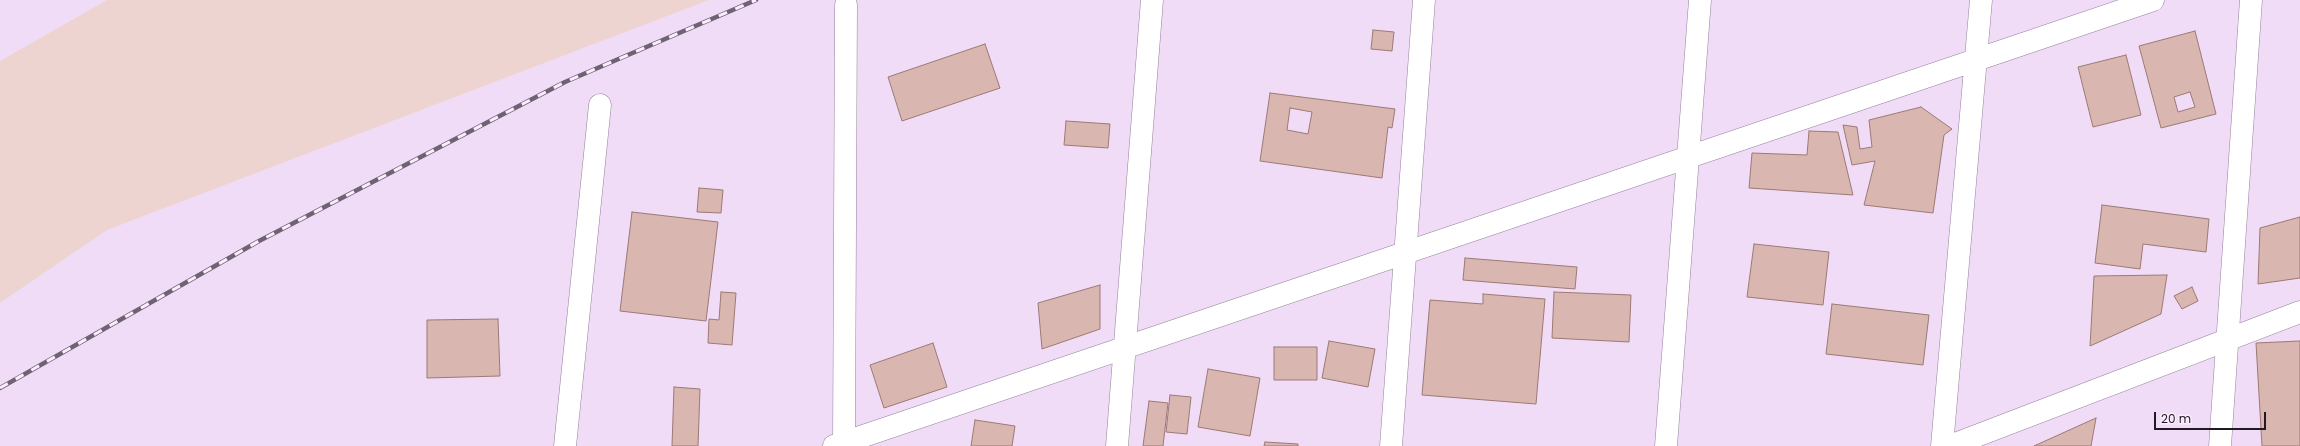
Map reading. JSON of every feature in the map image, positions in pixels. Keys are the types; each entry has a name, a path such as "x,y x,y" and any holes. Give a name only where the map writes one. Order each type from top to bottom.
{"street":[{"path":"1117,446 1152,0"},
{"path":"1391,446 1424,0"},
{"path":"1666,446 1700,0"},
{"path":"1942,446 1981,0"},
{"path":"846,5 840,445 1405,252 2153,0"},
{"path":"2220,446 2251,0"},
{"path":"565,446 600,105"},
{"path":"1950,446 2300,312"}],"shaded area":[{"path":"107,0 709,0 107,230 0,303 0,61"}],"building":[{"path":"1373,30 1394,32 1392,51 1371,49"},
{"path":"2195,31 2216,114 2161,128 2139,46","holes":["2190,92 2195,107 2178,112 2174,97"]},
{"path":"985,44 1000,88 902,121 888,77"},
{"path":"2126,55 2141,115 2093,127 2078,67"},
{"path":"1270,93 1395,109 1392,128 1388,127 1382,178 1260,161","holes":["1290,108 1312,112 1308,134 1287,130"]},
{"path":"1921,107 1952,129 1944,135 1933,213 1864,205 1875,161 1852,165 1843,125 1857,127 1860,149 1872,147 1869,120"},
{"path":"1066,121 1110,124 1108,148 1064,145"},
{"path":"1809,131 1838,132 1853,195 1749,188 1752,153 1807,155"},
{"path":"699,188 723,190 721,213 697,212"},
{"path":"2102,205 2209,219 2206,252 2143,244 2140,269 2095,263"},
{"path":"632,212 718,222 706,321 620,311"},
{"path":"2300,217 2300,278 2258,284 2260,228"},
{"path":"1754,244 1829,252 1823,305 1747,297"},
{"path":"1465,258 1577,267 1575,289 1463,280"},
{"path":"2167,275 2161,314 2090,346 2094,276"},
{"path":"1100,285 1100,329 1042,349 1038,303"},
{"path":"2192,287 2198,301 2182,309 2174,296"},
{"path":"721,292 736,293 732,345 708,343 709,319 719,320"},
{"path":"1554,292 1631,295 1629,342 1552,338"},
{"path":"1483,294 1545,299 1536,404 1422,395 1430,300 1483,304"},
{"path":"1832,304 1929,315 1923,365 1826,354"},
{"path":"498,319 500,376 427,378 427,320"},
{"path":"1329,341 1375,349 1368,387 1322,378"},
{"path":"2300,341 2300,446 2262,446 2256,343"},
{"path":"933,343 947,387 884,408 870,365"},
{"path":"1274,347 1317,347 1317,380 1274,380"},
{"path":"1208,369 1260,378 1250,436 1198,427"},
{"path":"674,387 700,389 698,446 672,446"},
{"path":"1170,395 1191,397 1187,434 1166,432"},
{"path":"1149,401 1168,403 1163,446 1143,446"},
{"path":"2096,418 2091,446 2034,446"},
{"path":"975,420 1015,426 1012,446 971,446"},
{"path":"1265,442 1298,444 1298,446 1264,446"}],"railway":[{"path":"0,388 259,241 565,82 756,0"}]}
